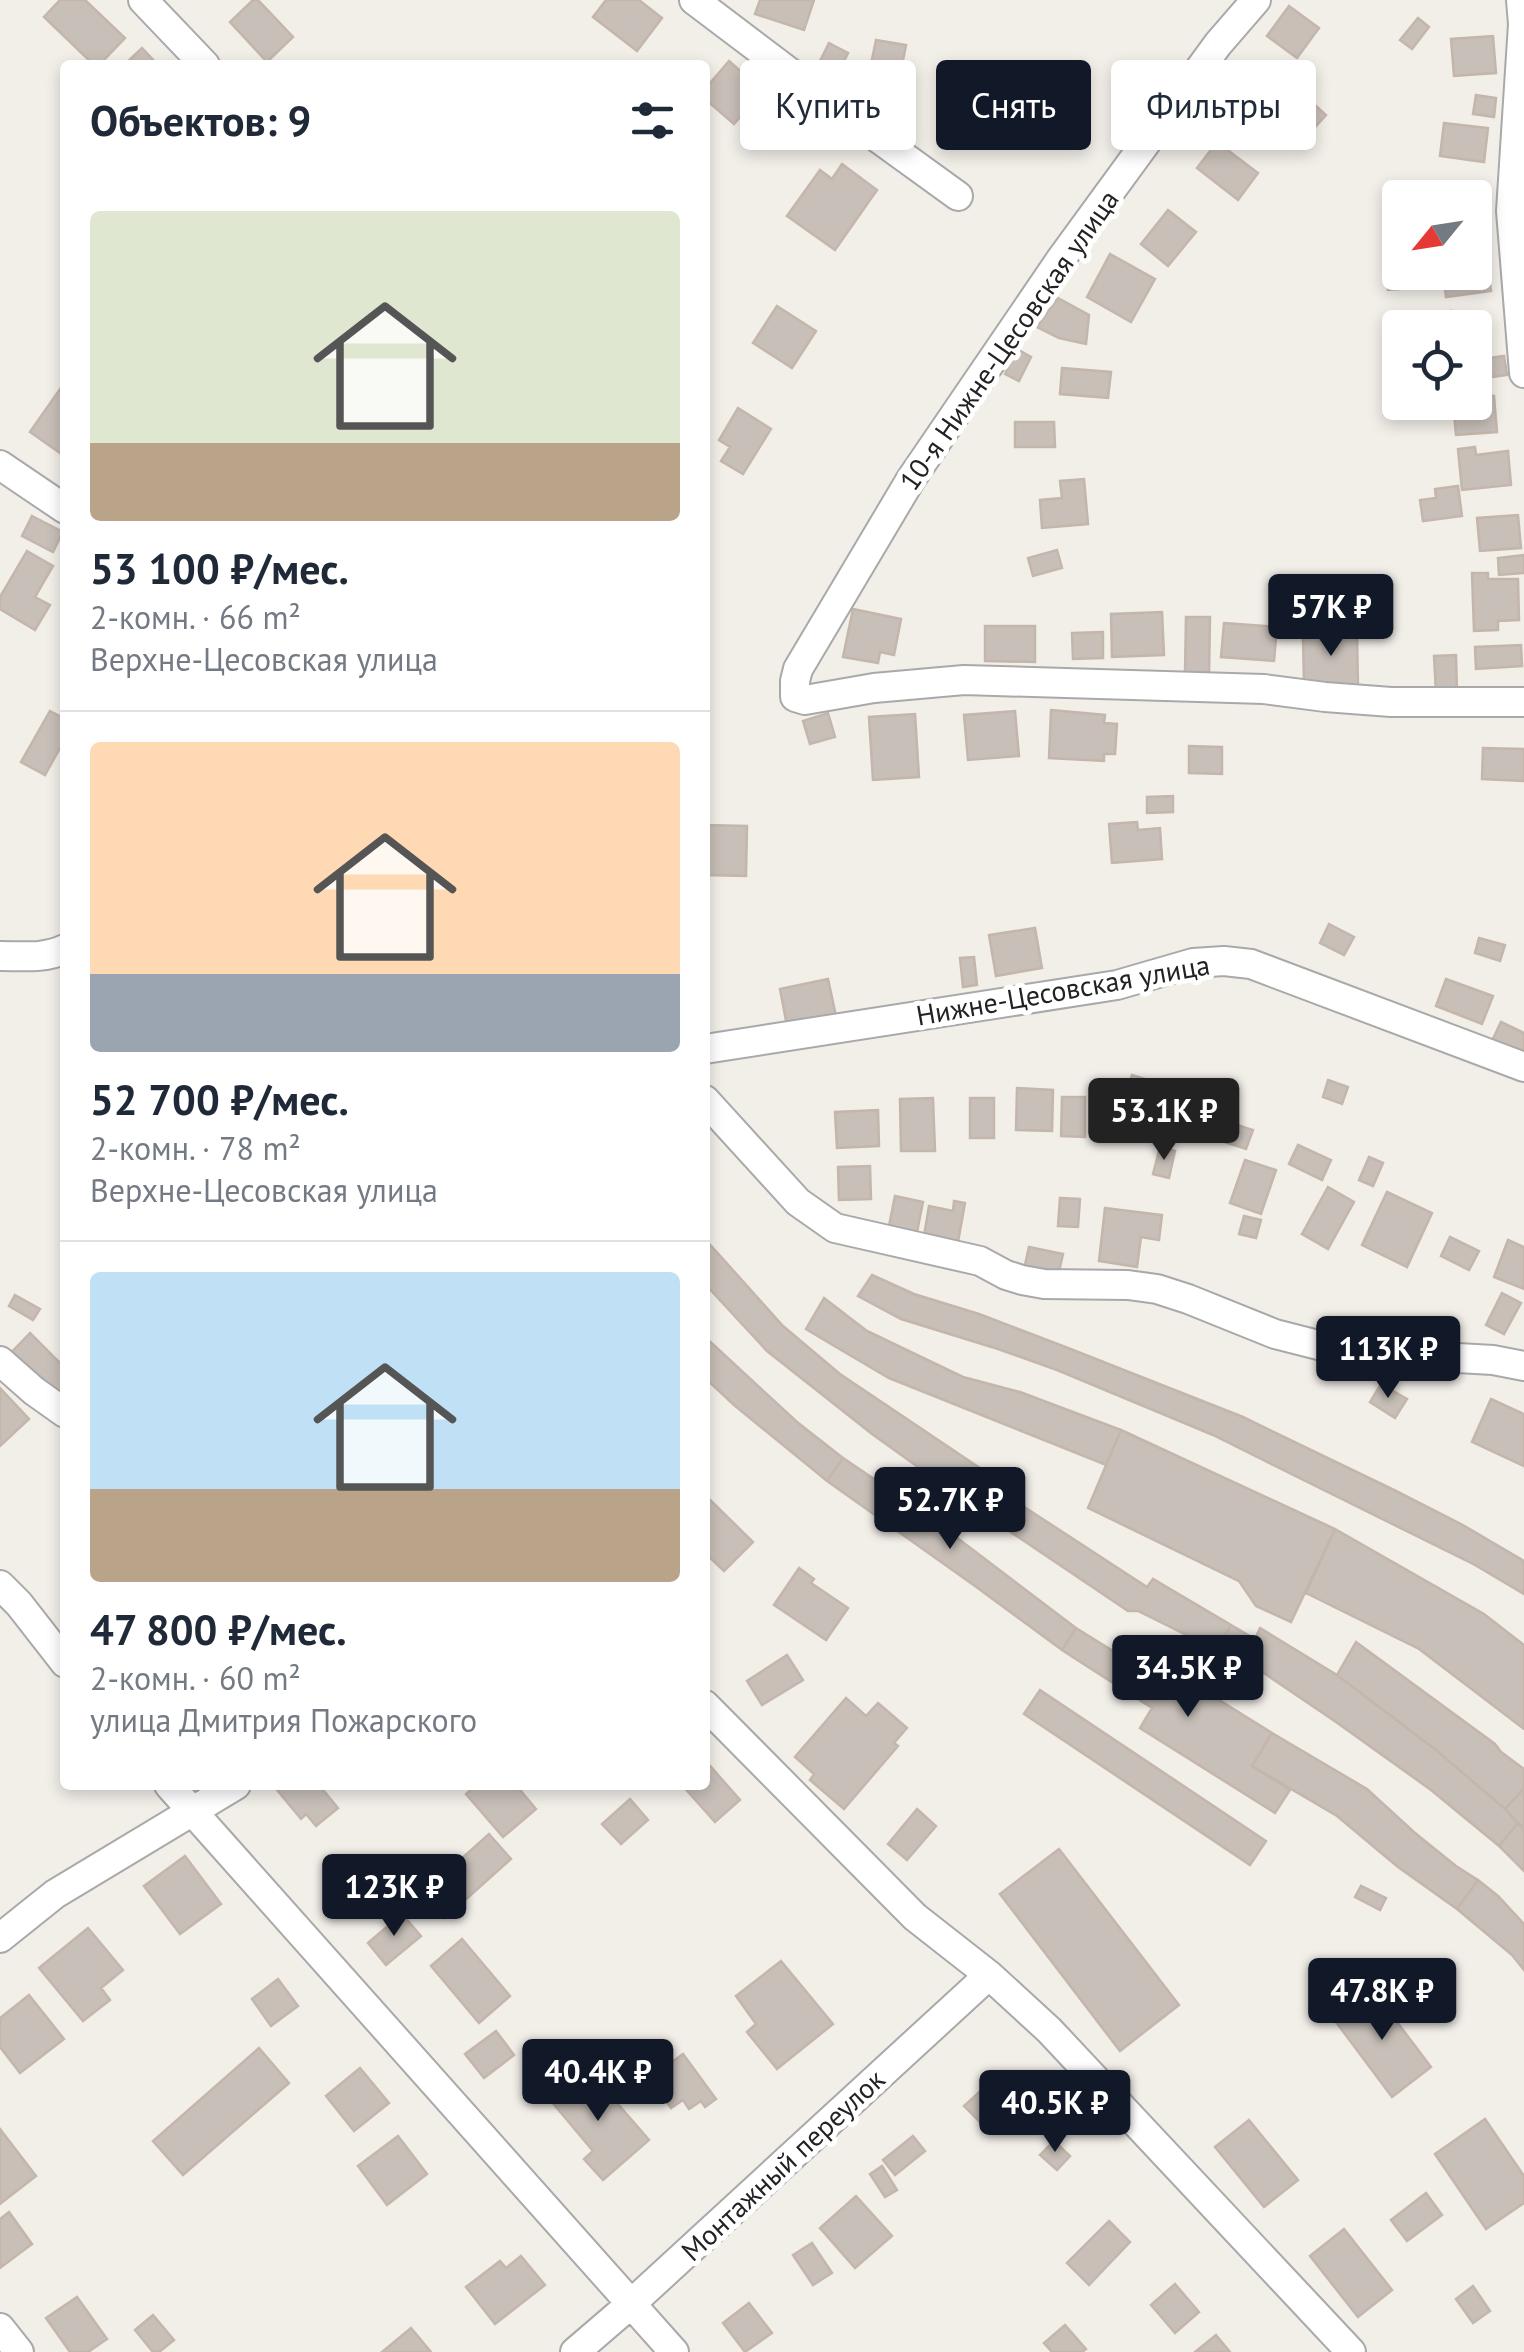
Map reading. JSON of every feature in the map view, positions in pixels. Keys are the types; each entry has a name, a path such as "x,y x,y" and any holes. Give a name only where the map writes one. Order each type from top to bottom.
{"street":[{"path":"143,0 200,60"},
{"path":"694,0 958,196"},
{"name":"10-я Нижне-Цесовская улица","path":"1256,0 1218,44 1062,259 911,478 798,668 796,697 805,700 874,688 964,680 1264,689 1391,702 1524,702"},
{"path":"1521,0 1524,24 1511,211 1524,373"},
{"path":"0,465 60,506"},
{"path":"0,956 38,957 60,951"},
{"name":"Нижне-Цесовская улица","path":"710,1049 1117,984 1193,964 1224,961 1250,964 1524,1067"},
{"path":"710,1105 798,1202 836,1228 980,1261 1022,1280 1156,1290 1275,1334 1326,1347 1370,1354 1493,1360 1524,1366"},
{"path":"0,1361 60,1410"},
{"path":"0,1585 20,1604 60,1657"},
{"path":"710,1710 915,1918 989,1975 1049,2030 1351,2352"},
{"path":"173,1790 674,2352"},
{"path":"0,1938 54,1894 228,1790"},
{"name":"Монтажный переулок","path":"575,2352 989,1975"},
{"path":"0,2328 20,2352"}],"building":[{"path":"60,0 85,0 125,38 104,60 89,60 44,17"},
{"path":"253,0 258,0 293,37 265,60 230,22"},
{"path":"606,0 639,0 662,18 637,51 593,17"},
{"path":"760,0 814,0 804,30 755,14"},
{"path":"1289,6 1319,28 1297,58 1267,36"},
{"path":"1418,18 1429,27 1412,49 1400,40"},
{"path":"1493,36 1496,73 1454,76 1451,39"},
{"path":"876,40 906,45 903,60 872,60"},
{"path":"829,43 848,53 844,60 820,60"},
{"path":"142,48 153,60 129,60"},
{"path":"729,61 740,71 740,117 734,124 710,103 710,83"},
{"path":"1476,95 1496,98 1494,117 1473,114"},
{"path":"1316,106 1326,115 1316,126"},
{"path":"1444,123 1488,128 1484,162 1440,156"},
{"path":"1211,150 1228,150 1258,173 1238,200 1197,168"},
{"path":"842,164 877,190 835,250 787,216 820,170 832,179"},
{"path":"1168,210 1196,232 1168,266 1141,244"},
{"path":"1110,254 1155,279 1131,322 1087,297"},
{"path":"1445,290 1491,291 1446,297"},
{"path":"1058,298 1089,315 1086,344 1059,338 1037,327"},
{"path":"777,306 816,331 792,368 753,343"},
{"path":"1017,349 1031,357 1019,381 1005,374"},
{"path":"1504,356 1507,375 1492,377 1492,358"},
{"path":"1062,368 1111,372 1108,398 1060,394"},
{"path":"60,389 60,453 30,432"},
{"path":"1492,396 1497,432 1456,435 1455,420 1492,420"},
{"path":"738,408 771,429 743,474 721,461 730,447 719,440"},
{"path":"1015,422 1054,422 1055,447 1015,447"},
{"path":"1475,447 1476,455 1508,451 1511,485 1462,490 1458,449"},
{"path":"1084,479 1088,524 1042,528 1040,500 1062,498 1060,481"},
{"path":"1458,486 1462,516 1423,521 1420,500 1436,498 1435,489"},
{"path":"1518,515 1521,548 1480,551 1477,518"},
{"path":"32,516 60,530 53,552 22,536"},
{"path":"1057,550 1062,568 1033,576 1028,558"},
{"path":"27,551 53,566 35,597 50,605 35,630 0,609 0,597"},
{"path":"1524,555 1524,573 1499,575 1498,558"},
{"path":"1472,573 1488,573 1488,579 1518,579 1519,620 1498,621 1498,630 1474,631"},
{"path":"853,609 901,619 894,655 880,652 878,663 843,657"},
{"path":"1162,612 1164,655 1112,657 1111,614"},
{"path":"1186,617 1210,617 1209,675 1185,674"},
{"path":"1224,623 1277,627 1274,661 1221,657"},
{"path":"985,626 1035,626 1035,662 985,661"},
{"path":"1324,629 1351,629 1351,636 1357,636 1358,685 1304,686 1303,637 1325,636"},
{"path":"1103,632 1103,658 1073,659 1072,633"},
{"path":"1521,645 1522,666 1476,669 1475,647"},
{"path":"1456,655 1457,692 1436,693 1434,656"},
{"path":"1051,710 1105,715 1104,723 1117,724 1115,754 1104,754 1104,761 1049,758"},
{"path":"50,711 60,716 60,748 45,775 21,762"},
{"path":"1015,711 1019,756 968,760 964,715"},
{"path":"828,713 835,737 810,744 803,721"},
{"path":"915,714 919,777 873,780 869,717"},
{"path":"1189,746 1222,747 1222,774 1189,773"},
{"path":"1483,748 1524,749 1524,781 1482,779"},
{"path":"1173,796 1173,812 1147,813 1147,797"},
{"path":"1137,822 1138,830 1160,828 1162,859 1112,863 1109,824"},
{"path":"710,825 747,826 746,876 710,875"},
{"path":"1329,924 1354,937 1344,955 1320,943"},
{"path":"1035,928 1042,968 996,976 989,935"},
{"path":"1479,938 1505,945 1500,961 1475,953"},
{"path":"974,957 977,985 963,987 960,958"},
{"path":"828,979 836,1016 787,1026 780,989"},
{"path":"1446,979 1493,996 1482,1024 1436,1006"},
{"path":"1501,1022 1524,1033 1524,1061 1490,1045"},
{"path":"1132,1075 1148,1080 1144,1095 1164,1100 1154,1135 1117,1124"},
{"path":"1328,1080 1348,1087 1342,1104 1323,1097"},
{"path":"1017,1088 1053,1090 1052,1131 1016,1130"},
{"path":"1062,1097 1085,1097 1085,1137 1061,1136"},
{"path":"933,1098 935,1151 901,1151 900,1099"},
{"path":"970,1098 994,1098 994,1138 970,1138"},
{"path":"878,1110 879,1146 837,1148 835,1112"},
{"path":"1218,1119 1253,1130 1246,1149 1212,1138"},
{"path":"1298,1145 1331,1160 1322,1180 1289,1164"},
{"path":"1160,1147 1175,1151 1169,1178 1153,1174"},
{"path":"1369,1157 1383,1163 1373,1186 1359,1180"},
{"path":"1245,1160 1276,1170 1261,1214 1230,1203"},
{"path":"870,1166 871,1199 839,1200 838,1167"},
{"path":"1328,1187 1354,1202 1328,1249 1302,1234"},
{"path":"1387,1192 1432,1213 1407,1267 1362,1245"},
{"path":"895,1196 923,1202 917,1232 889,1226"},
{"path":"1060,1198 1080,1199 1078,1227 1058,1226"},
{"path":"954,1201 965,1203 958,1242 924,1236 929,1206 953,1211"},
{"path":"1105,1208 1162,1215 1159,1240 1141,1237 1137,1267 1099,1261"},
{"path":"1244,1216 1261,1220 1256,1238 1239,1234"},
{"path":"1450,1237 1479,1251 1469,1270 1441,1256"},
{"path":"1508,1240 1524,1247 1524,1289 1494,1277"},
{"path":"710,1245 783,1326 840,1374 996,1479 978,1510 872,1434 767,1351 710,1289"},
{"path":"1029,1247 1063,1254 1058,1276 1024,1269"},
{"path":"872,1275 1243,1417 1394,1490 1524,1561 1524,1594 1475,1565 1213,1435 1057,1370 901,1319 858,1296"},
{"path":"1502,1293 1521,1303 1504,1334 1486,1325"},
{"path":"15,1295 40,1309 33,1320 9,1306"},
{"path":"824,1298 867,1331 963,1377 1020,1392 1121,1430 1106,1465 889,1378 836,1347 806,1329"},
{"path":"30,1333 60,1363 60,1397 54,1403 7,1357"},
{"path":"710,1342 797,1422 843,1458 827,1481 710,1383"},
{"path":"1381,1384 1407,1399 1395,1418 1370,1402"},
{"path":"0,1388 29,1419 0,1446"},
{"path":"1491,1399 1524,1414 1524,1466 1472,1442"},
{"path":"1121,1430 1335,1529 1291,1622 1256,1606 1239,1581 1088,1508"},
{"path":"843,1458 923,1512 1076,1628 1062,1650 827,1481"},
{"path":"992,1486 1147,1587 1153,1579 1231,1625 1217,1650 1138,1611 1128,1611 978,1510"},
{"path":"710,1500 753,1542 724,1571 710,1558"},
{"path":"1335,1529 1484,1614 1524,1645 1524,1729 1419,1649 1306,1593"},
{"path":"799,1568 814,1579 811,1583 848,1608 826,1640 774,1605"},
{"path":"1231,1625 1255,1639 1260,1628 1337,1675 1436,1750 1518,1823 1499,1846 1431,1790 1336,1722 1258,1669 1255,1674 1217,1650"},
{"path":"1076,1628 1142,1669 1150,1657 1272,1733 1252,1766 1290,1790 1275,1813 1140,1728 1152,1708 1062,1650"},
{"path":"1356,1642 1524,1769 1524,1788 1505,1809 1436,1750 1337,1675"},
{"path":"787,1655 803,1680 762,1705 747,1681"},
{"path":"1040,1690 1266,1841 1250,1865 1024,1714"},
{"path":"846,1698 866,1716 878,1703 907,1728 894,1743 898,1746 844,1809 810,1780 814,1774 795,1757"},
{"path":"1272,1733 1367,1789 1415,1833 1478,1880 1457,1909 1337,1816 1252,1766"},
{"path":"710,1766 740,1800 715,1822 686,1790 710,1790"},
{"path":"1524,1788 1524,1829 1505,1809"},
{"path":"277,1790 323,1790 338,1808 316,1826 306,1814 301,1819"},
{"path":"470,1790 520,1790 536,1809 503,1837 466,1794"},
{"path":"630,1799 648,1820 621,1844 602,1824"},
{"path":"917,1809 936,1826 907,1860 888,1844"},
{"path":"1518,1823 1524,1829 1524,1871 1499,1846"},
{"path":"489,1834 511,1859 445,1918 423,1893"},
{"path":"1059,1849 1179,2005 1120,2051 1000,1894"},
{"path":"185,1856 221,1904 180,1934 144,1886"},
{"path":"1478,1880 1524,1924 1524,1970 1512,1955 1457,1909"},
{"path":"1361,1886 1386,1898 1380,1910 1355,1897"},
{"path":"402,1914 421,1936 386,1965 368,1943"},
{"path":"88,1928 123,1970 101,1988 110,2000 83,2021 39,1968"},
{"path":"462,1939 510,1996 479,2023 431,1966"},
{"path":"781,1961 833,2024 777,2069 747,2032 756,2024 736,1996"},
{"path":"278,1979 298,2006 271,2026 252,1999"},
{"path":"1372,1989 1431,2067 1392,2097 1333,2018"},
{"path":"29,1995 64,2039 20,2073 0,2047 0,2018"},
{"path":"496,2031 514,2055 484,2078 465,2054"},
{"path":"259,2048 289,2083 183,2175 153,2141"},
{"path":"683,2054 716,2099 705,2107 701,2101 689,2109 683,2100 671,2108 650,2078"},
{"path":"579,2067 587,2077 582,2082 600,2103 610,2095 649,2140 603,2180 584,2159 593,2151 546,2095"},
{"path":"360,2068 389,2103 354,2131 326,2096"},
{"path":"986,2086 1003,2103 981,2123 964,2106"},
{"path":"1485,2119 1524,2176 1524,2203 1486,2229 1435,2154"},
{"path":"1249,2120 1298,2180 1264,2207 1215,2147"},
{"path":"0,2129 36,2176 0,2204"},
{"path":"398,2136 427,2174 387,2205 358,2166"},
{"path":"913,2136 925,2151 895,2175 883,2160"},
{"path":"1054,2141 1070,2156 1057,2170 1040,2155"},
{"path":"882,2166 897,2190 885,2197 870,2174"},
{"path":"1426,2193 1442,2215 1407,2241 1391,2220"},
{"path":"856,2196 892,2236 855,2268 820,2228"},
{"path":"9,2212 32,2244 0,2268 0,2219"},
{"path":"1109,2221 1130,2242 1089,2285 1067,2263"},
{"path":"1344,2229 1392,2290 1358,2317 1310,2256"},
{"path":"812,2243 832,2273 813,2285 793,2255"},
{"path":"521,2256 545,2285 495,2324 466,2287 500,2261 506,2268"},
{"path":"1175,2284 1199,2312 1175,2333 1151,2305"},
{"path":"1473,2286 1490,2311 1473,2323 1456,2299"},
{"path":"77,2297 107,2339 88,2352 70,2352 46,2318"},
{"path":"749,2303 772,2333 745,2352 723,2323"},
{"path":"153,2315 174,2340 159,2352 153,2352 135,2330"},
{"path":"1065,2325 1086,2349 1082,2352 1052,2352 1044,2343"},
{"path":"411,2328 431,2352 382,2352"},
{"path":"1216,2335 1230,2352 1195,2352"}]}
